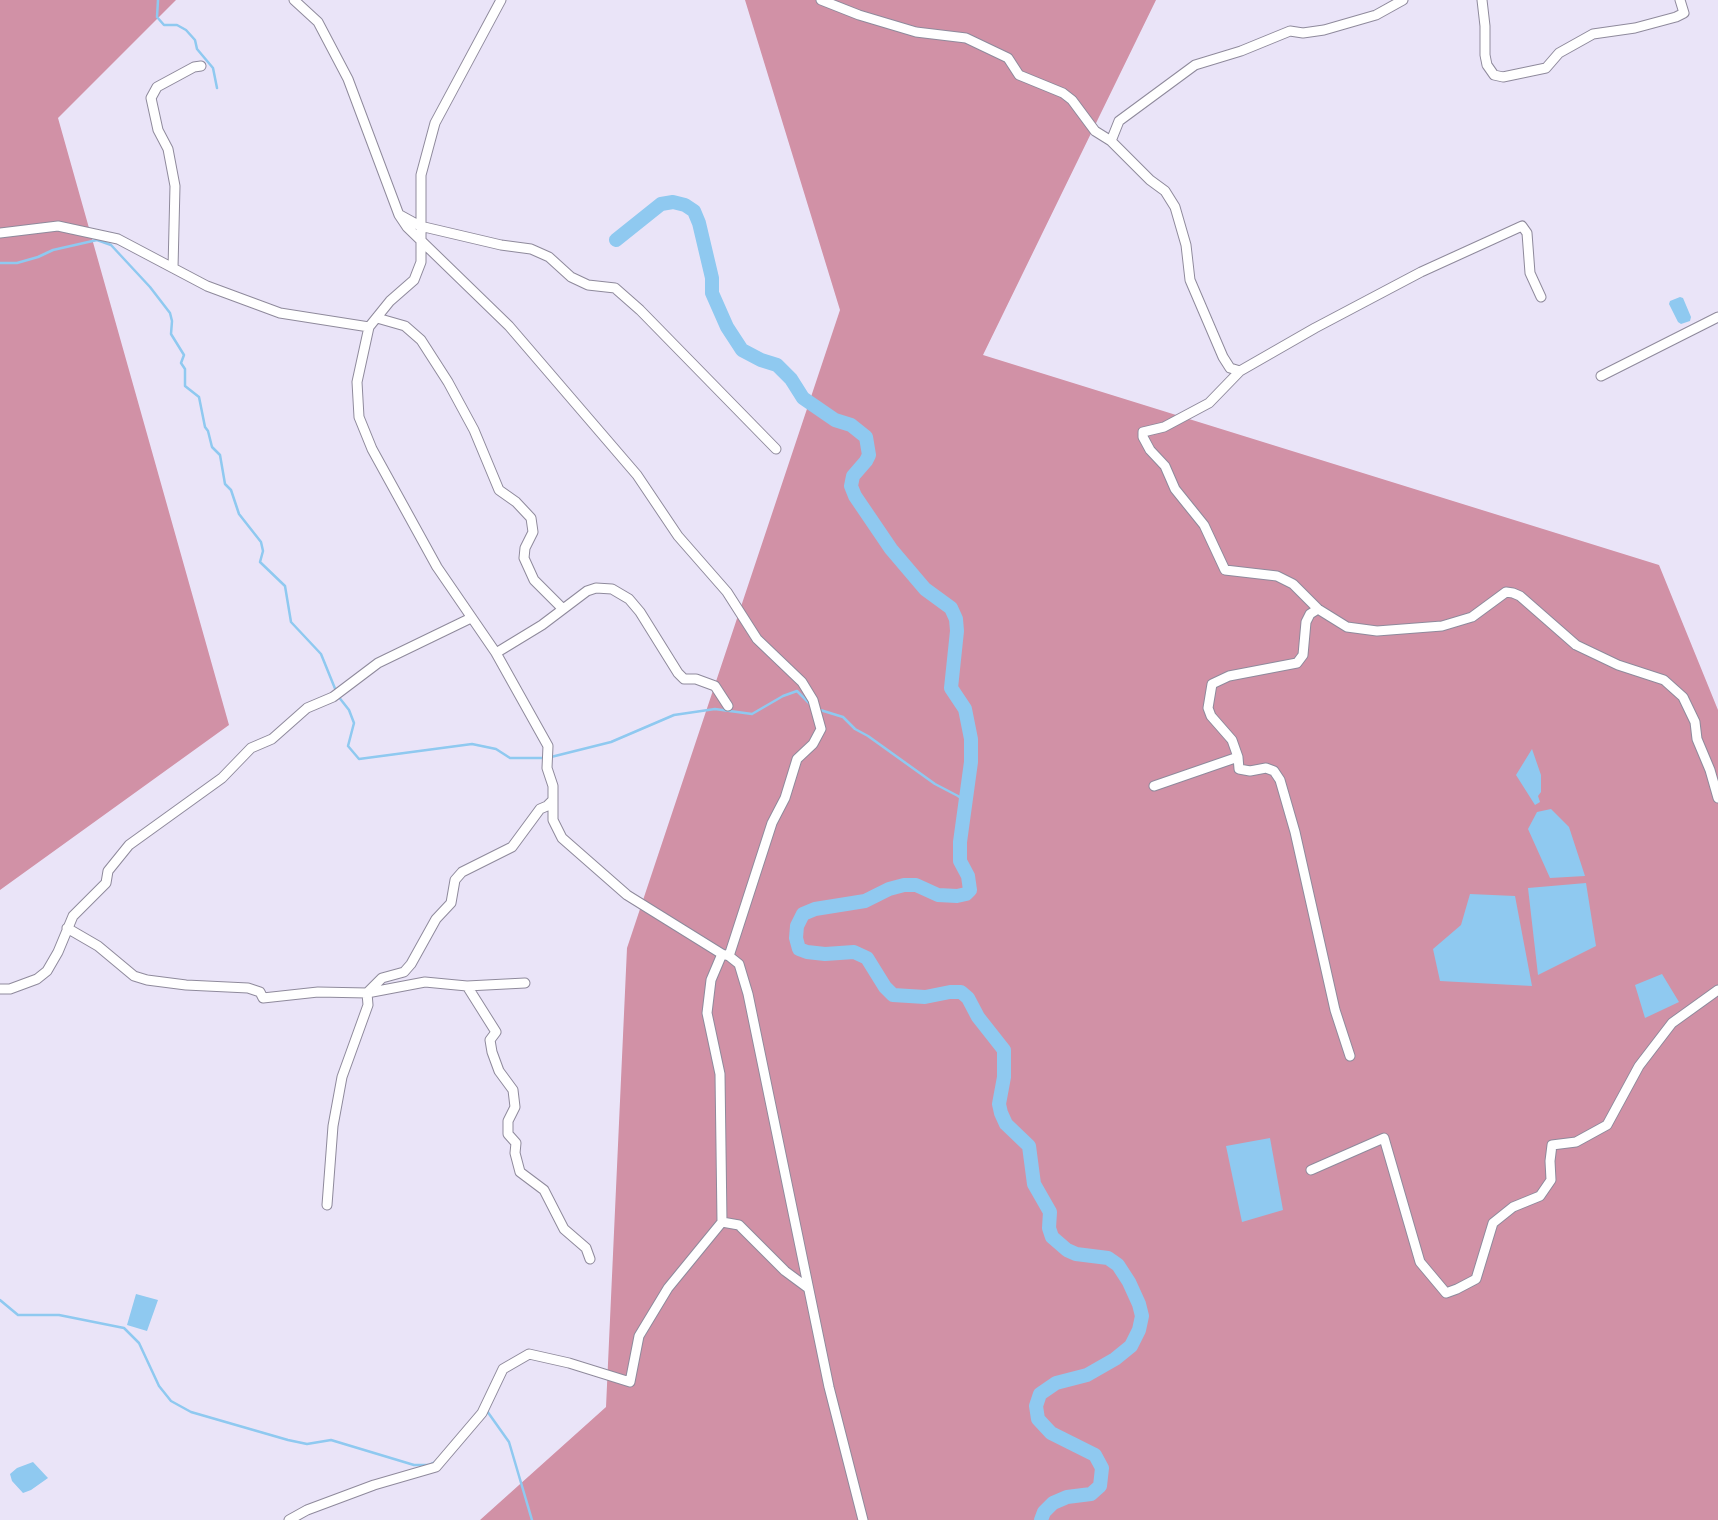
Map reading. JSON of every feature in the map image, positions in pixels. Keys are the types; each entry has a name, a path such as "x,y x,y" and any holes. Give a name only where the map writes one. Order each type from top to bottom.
{"street":[{"path":"290,1520 307,1510 366,1488 436,1467 482,1413 503,1369 529,1354 569,1363 630,1382 640,1336 668,1288 722,1222 720,1074 707,1013 711,980 726,955 772,823 785,798 797,760 813,744 821,729 813,700 802,682 757,639 727,592 678,536 637,475 509,326 407,227 399,215 348,79 318,22 294,0"},
{"path":"501,0 435,123 421,175 421,262 414,280 390,301 369,327 357,382 359,418 365,434 437,567 496,653 548,746 548,768 553,786 553,820 562,838 627,894 738,964 748,994 829,1387 863,1520"},
{"path":"821,0 859,15 916,32 966,38 1008,58 1019,75 1062,93 1072,100 1095,131 1111,140 1150,180 1166,191 1175,207 1186,245 1190,280 1223,356 1230,368 1240,371"},
{"path":"1111,140 1119,121 1195,65 1241,51 1290,31 1303,33 1324,30 1366,18 1403,0"},
{"path":"1482,0 1487,65 1494,75 1503,78 1546,68 1558,53 1593,34 1635,28 1676,17 1684,13 1680,0"},
{"path":"173,268 175,186 168,149 158,130 151,98 157,87 194,67 201,66"},
{"path":"399,215 420,226 501,245 531,249 549,257 571,277 588,285 615,288 640,310 776,449"},
{"path":"0,232 58,226 118,239 207,286 280,313 369,327"},
{"path":"1541,297 1530,273 1527,233 1522,226 1421,272 1315,328 1240,371 1209,403 1164,427 1143,432 1143,437 1150,450 1165,466 1176,489 1204,525 1225,570 1277,576 1293,584 1318,609 1347,627 1377,632 1442,626 1472,617 1506,592 1520,596 1576,646 1618,664 1664,680 1683,697 1695,722 1697,740 1710,770 1718,798"},
{"path":"1601,376 1718,317"},
{"path":"377,318 405,326 421,340 448,382 474,430 498,490 516,502 531,518 533,532 524,548 524,558 534,580 563,609"},
{"path":"496,653 575,599 596,588 603,587 620,591 640,612 678,673 684,679 696,678 715,686 728,706"},
{"path":"1318,609 1310,614 1306,622 1303,655 1297,663 1228,676 1212,684 1208,708 1211,716 1232,740 1238,757 1239,769 1250,771 1266,768 1274,770 1280,780 1295,832 1335,1010 1350,1056"},
{"path":"0,989 10,988 37,978 47,971 58,952 66,928 80,907 106,883 108,870 129,845 222,778 251,748 272,739 308,708 333,697 378,663 471,618"},
{"path":"1154,786 1238,757"},
{"path":"327,1206 333,1126 342,1078 368,1005 367,993 382,978 404,972 411,964 436,918 452,903 455,880 462,872 512,847 540,809 547,806 553,800"},
{"path":"66,928 98,946 134,976 186,986 248,988 260,992 264,998 318,992 367,993 425,982 468,986 525,983"},
{"path":"468,986 496,1032 490,1040 492,1052 499,1071 513,1090 515,1107 508,1121 508,1134 516,1143 515,1153 520,1172 544,1190 564,1229 586,1248 590,1259"},
{"path":"1311,1170 1384,1138 1420,1262 1446,1293 1457,1289 1476,1279 1493,1223 1513,1207 1540,1196 1551,1180 1550,1161 1552,1145 1576,1142 1607,1125 1639,1066 1672,1023 1718,990"},
{"path":"722,1222 739,1225 785,1270 808,1288"}],"shaded area":[{"path":"0,0 176,0 58,118 229,725 0,890"},
{"path":"745,0 1156,0 983,355 1659,565 1718,710 1718,1520 480,1520 606,1407 627,948 840,310"}],"water":[{"path":"1680,297 1683,298 1691,317 1690,321 1681,324 1678,322 1669,304 1670,301"},
{"path":"1532,749 1541,775 1541,792 1538,796 1540,802 1535,805 1516,775"},
{"path":"1551,809 1569,827 1585,876 1550,878 1528,829 1537,812"},
{"path":"1586,883 1596,946 1538,975 1528,888"},
{"path":"1470,894 1515,896 1532,986 1440,981 1433,949 1461,925"},
{"path":"1662,974 1679,1002 1645,1018 1635,985"},
{"path":"1270,1138 1283,1210 1242,1222 1226,1146"},
{"path":"136,1294 158,1300 147,1331 127,1325"},
{"path":"33,1462 48,1478 31,1490 23,1493 12,1481 10,1474 17,1468"}],"waterway":[{"path":"158,0 157,17 164,25 177,25 186,30 195,40 197,49 213,68 217,88"},
{"path":"616,240 661,204 673,202 685,205 694,211 699,223 712,278 712,293 727,327 742,350 761,360 777,365 791,379 803,398 835,420 851,425 866,437 869,455 853,476 851,486 855,496 891,549 925,589 951,608 956,619 957,631 951,688 965,709 971,739 971,762 960,842 960,861 968,876 970,890 966,894 957,896 938,895 916,885 904,885 889,889 865,901 815,909 803,914 797,926 796,938 799,949 807,952 825,954 854,952 867,958 885,987 893,995 925,997 950,992 961,992 968,998 978,1017 1004,1050 1004,1077 999,1104 1001,1113 1006,1124 1029,1146 1034,1184 1050,1212 1049,1228 1052,1237 1067,1250 1076,1254 1108,1258 1118,1265 1129,1282 1139,1304 1142,1316 1139,1330 1131,1346 1115,1359 1087,1375 1056,1383 1040,1394 1036,1406 1038,1419 1051,1433 1095,1455 1102,1468 1100,1486 1091,1494 1067,1497 1053,1503 1044,1512 1041,1520"},
{"path":"0,263 17,263 53,250 97,240 111,245 150,287 170,313 172,321 171,334 184,355 181,363 185,369 185,386 199,397 205,427 208,431 212,447 220,455 225,484 231,490 239,514 261,542 263,551 260,562 285,586 291,622 321,654 336,691"},
{"path":"551,757 611,742 674,715 715,709 752,714 783,696 797,691 811,705"},
{"path":"338,696 349,710 354,723 348,746 359,759 472,744 496,749 510,758 545,758"},
{"path":"817,709 843,717 855,729 868,736 935,784 966,802"},
{"path":"0,1300 18,1315 59,1315 124,1328 139,1343 159,1386 171,1401 191,1412 307,1444 331,1440 414,1465 429,1465 437,1461"},
{"path":"487,1411 509,1442 532,1520"}]}
